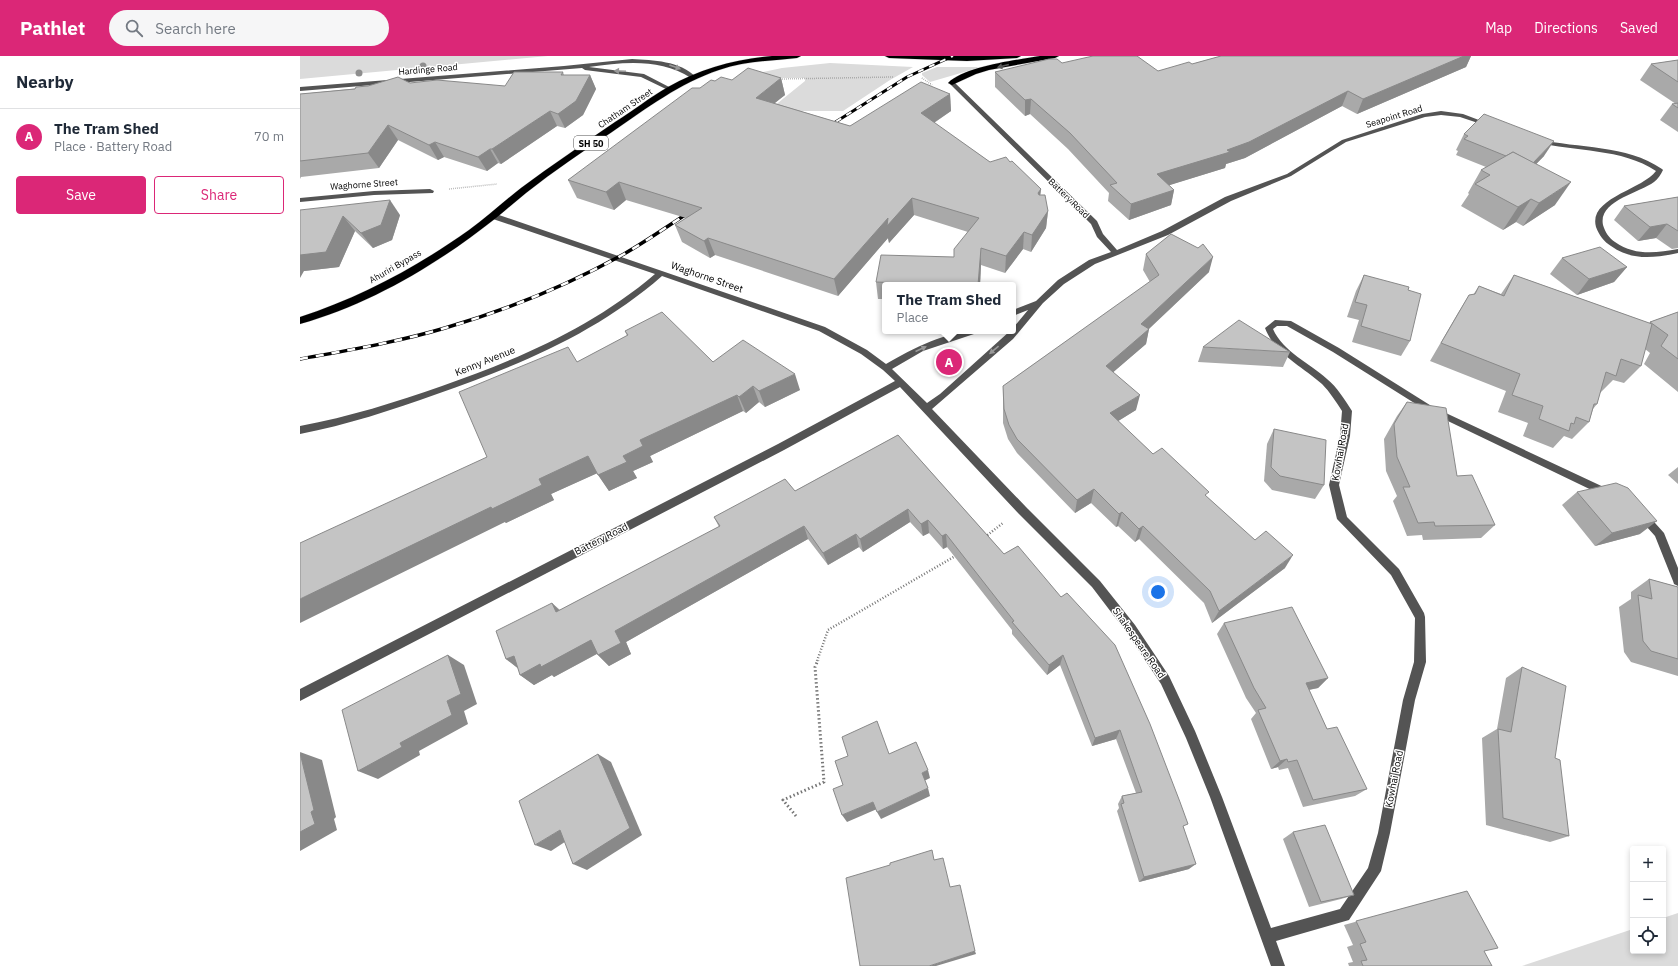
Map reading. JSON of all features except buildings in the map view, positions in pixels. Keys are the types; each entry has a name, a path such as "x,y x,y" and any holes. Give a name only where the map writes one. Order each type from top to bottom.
{"highway":[{"name":"SH 50","path":"693,77 747,61 797,56"},
{"path":"888,56 968,59 1017,56"},
{"path":"952,83 973,73 1018,62 1055,56"},
{"name":"Chatham Street","path":"492,216 523,192 670,89 693,77"},
{"name":"Ahuriri Bypass","path":"300,321 324,314 367,295 457,242 492,216"}],"street":[{"name":"Hardinge Road","path":"300,89 499,71 581,67 601,62 641,60 671,65 684,70 693,77"},
{"name":"Hardinge Road","path":"581,67 629,72 642,75 670,89"},
{"name":"Battery Road","path":"952,83 1094,223 1100,235 1116,253"},
{"name":"Seapoint Road","path":"1116,253 1165,233 1228,199 1289,175 1344,141 1352,138 1424,115 1441,113 1461,115 1496,127"},
{"path":"1532,139 1556,146 1617,153 1643,160 1660,170 1652,180 1623,194 1604,208 1598,219 1600,230 1606,240 1618,248 1641,256 1678,251"},
{"name":"Waghorne Street","path":"300,200 374,193 430,191"},
{"name":"Waghorne Street","path":"492,216 822,328 864,352 886,368 901,382"},
{"path":"1016,330 1040,301 1061,282 1092,262 1116,253"},
{"name":"Kenny Avenue","path":"300,430 317,427 396,406 479,376 542,350 578,331 625,302 647,286 661,273"},
{"path":"1016,313 1040,301"},
{"name":"Kowhai Road","path":"1267,936 1344,915 1374,871 1384,833 1410,700 1420,662 1420,617 1395,572 1342,519 1334,485 1345,436 1347,411 1325,382 1293,357 1270,334 1269,328 1275,323 1288,323 1336,350 1430,409 1614,496"},
{"path":"886,368 920,349 965,334"},
{"path":"927,408 943,396 1012,334"},
{"name":"Battery Road","path":"300,694 781,447 901,382"},
{"name":"Shakespeare Road","path":"901,382 1022,510 1096,584 1131,629 1165,680 1216,797 1278,966"},
{"path":"1639,512 1659,532 1678,581"}],"path":[{"path":"774,80 900,77"},
{"path":"922,77 937,88 952,83"},
{"path":"430,191 501,184 523,192"},
{"path":"982,539 1022,510"},
{"path":"796,816 783,800 824,782 814,667 828,630 962,552"}],"shaded area":[{"path":"300,56 548,56 300,79"},
{"path":"830,63 913,67 890,80 843,111 768,111 805,81 805,78 736,78 782,68"},
{"path":"937,67 978,68 930,82 922,75 922,73"},
{"path":"1678,913 1678,966 1522,966 1630,930 1630,954 1666,954 1666,917"}],"railway":[{"path":"826,128 907,77 953,56"},
{"path":"684,216 692,211"},
{"path":"300,359 427,333 514,305 581,276 624,254 685,215"}],"place":[{"name":"The Tram Shed","path":"949,362"}]}
